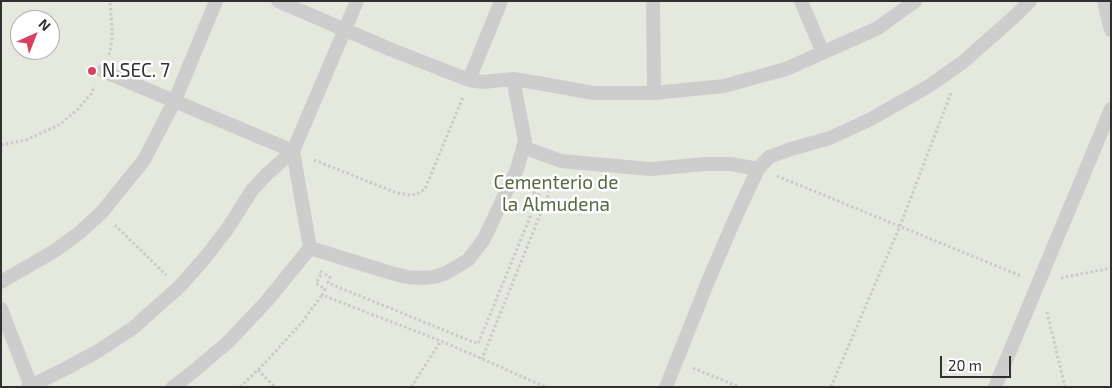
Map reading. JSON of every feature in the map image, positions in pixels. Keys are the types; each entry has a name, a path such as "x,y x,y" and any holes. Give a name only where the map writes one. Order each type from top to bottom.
{"lane":[{"path":"1,282 56,250 79,232 102,212 144,160 175,100 216,1"},
{"path":"278,1 469,80 483,82 513,80 593,93 654,93 724,86 786,69 878,28 915,1"},
{"path":"1,309 29,386 65,369 133,328 179,287 206,258 252,190 293,151 357,1"},
{"path":"469,80 501,1"},
{"path":"653,1 654,93"},
{"path":"801,1 823,52"},
{"path":"666,387 709,279 758,168 769,157 830,138 871,119 929,86 963,62 1030,1"},
{"path":"1104,1 1111,30"},
{"path":"103,71 293,151"},
{"path":"310,248 407,277 434,277 446,273 468,260 484,238 517,169 525,141 513,80"},
{"path":"995,387 1111,109"},
{"path":"523,147 561,161 650,169 705,164 731,164 758,168"},
{"path":"173,387 227,343 266,302 310,248 293,151"}],"path":[{"path":"1,145 26,140 59,125 77,110 91,94 103,71 112,40 110,1"},
{"path":"831,387 900,226 963,62"},
{"path":"293,151 397,193 409,196 417,194 424,189 469,80"},
{"path":"758,168 1038,283 1111,268"},
{"path":"482,359 548,195 550,187 540,186"},
{"path":"102,212 179,287"},
{"path":"240,387 303,321 322,295 325,289 316,283 321,274"},
{"path":"1038,283 1049,319 1065,387"},
{"path":"322,295 441,341 546,387"},
{"path":"411,387 441,341"},
{"path":"677,361 739,387"},
{"path":"258,370 275,387"}],"green space":[{"name":"Cementerio de la Almudena","path":"1,1 1111,1 1111,387 1,387"}],"place":[{"name":"N.SEC. 7","path":"92,71"}]}
